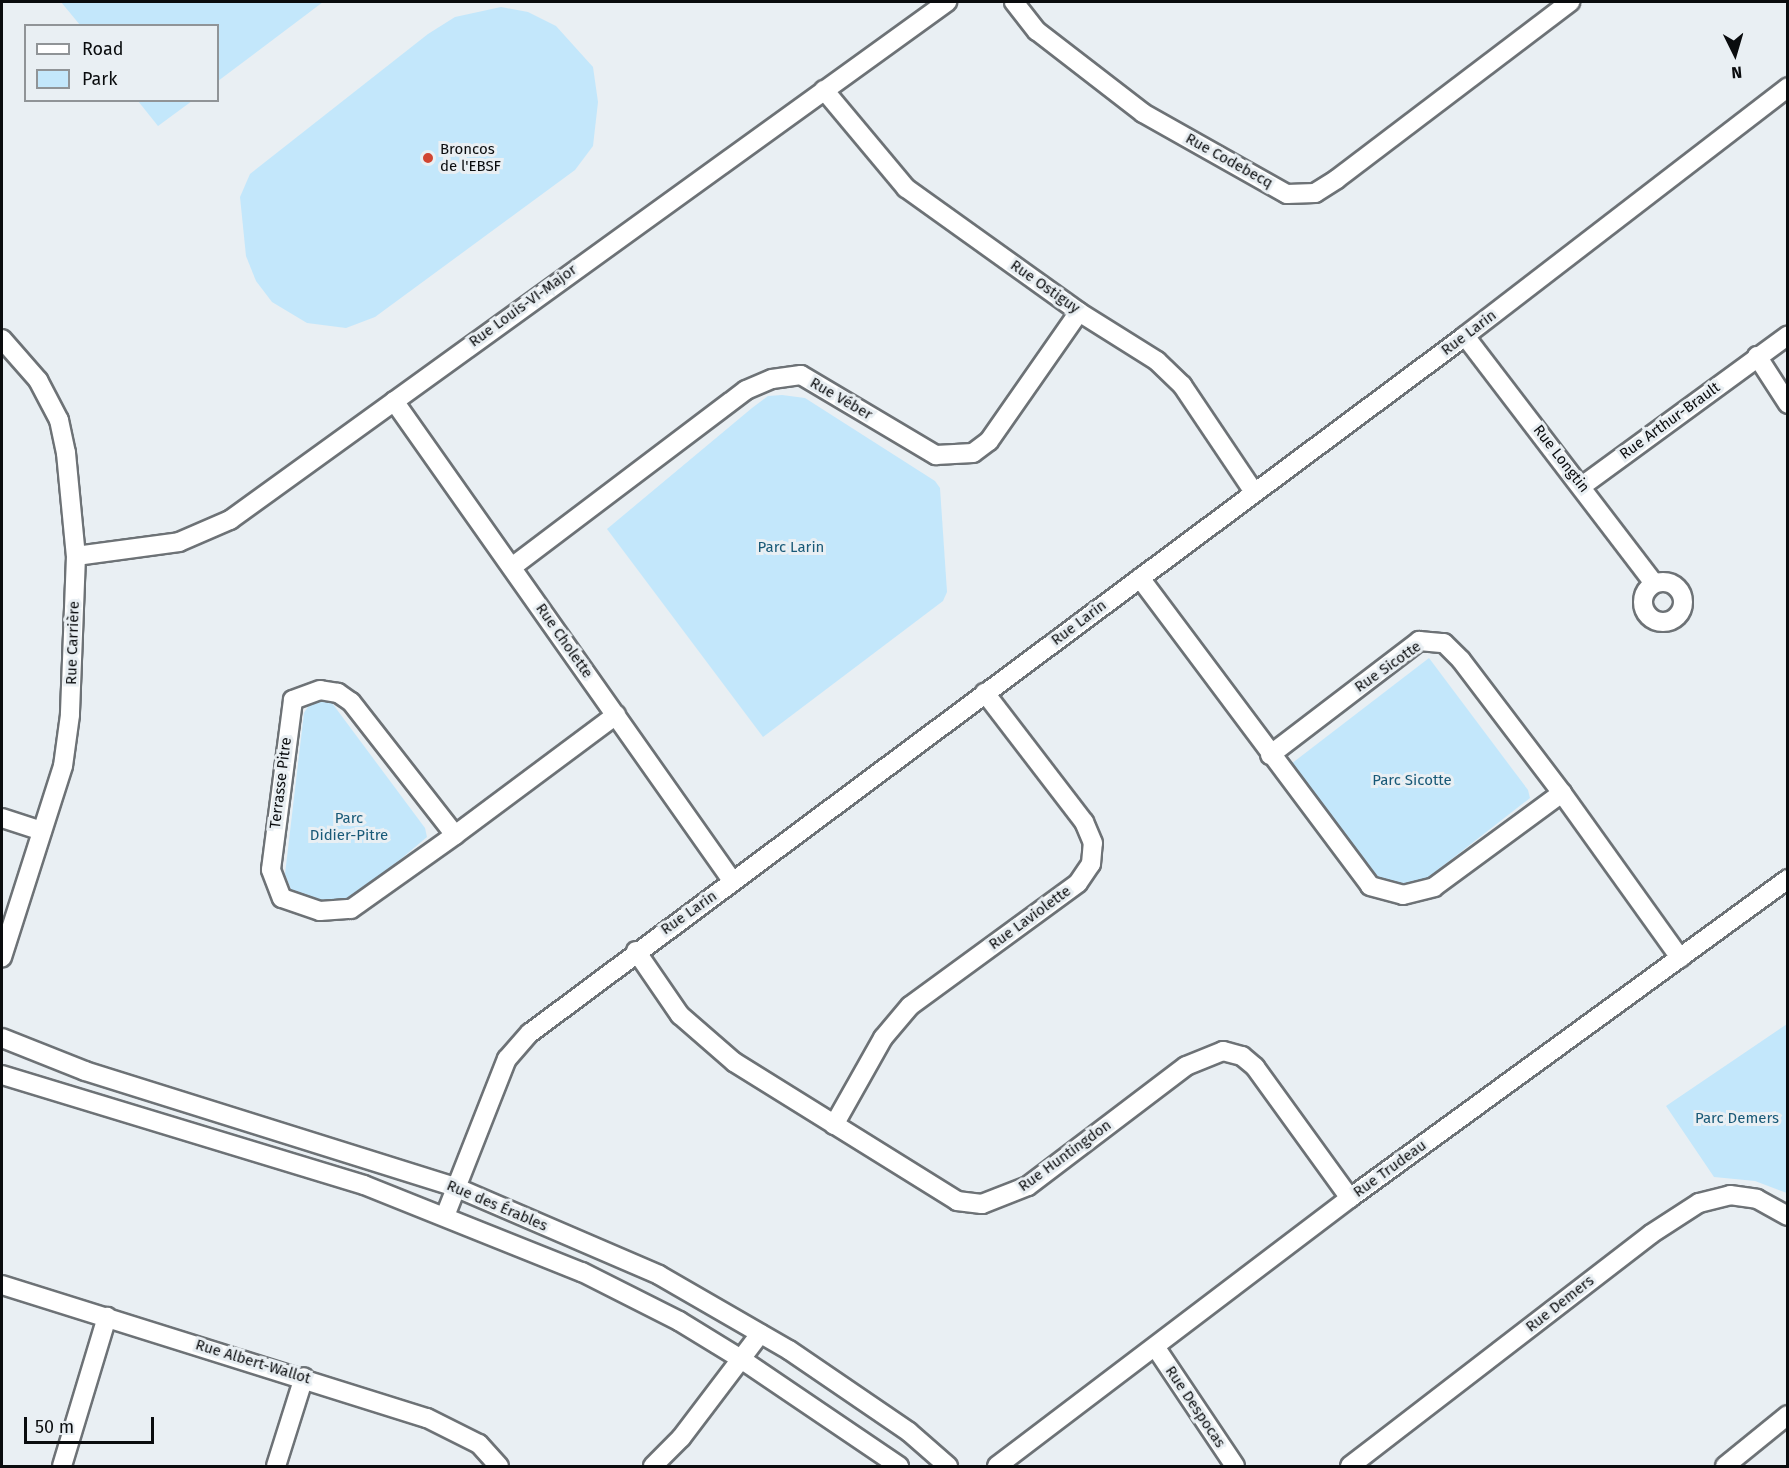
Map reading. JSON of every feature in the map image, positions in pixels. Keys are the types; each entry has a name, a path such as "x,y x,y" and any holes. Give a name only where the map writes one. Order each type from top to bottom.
{"street":[{"name":"Rue Louis-VI-Major","path":"76,556 179,542 230,520 947,2"},
{"name":"Rue Codebecq","path":"1014,2 1037,31 1143,113 1287,194 1315,193 1337,179 1570,2"},
{"name":"Rue Larin","path":"445,1216 507,1059 530,1033 636,951 734,882 1465,336 1788,87"},
{"name":"Rue Ostiguy","path":"824,90 906,188 1079,312 1157,361 1182,385 1254,492"},
{"name":"Rue Véber","path":"512,567 746,390 772,379 801,375 936,455 973,453 989,441 1079,312"},
{"name":"Rue Arthur-Brault","path":"1582,486 1788,335"},
{"name":"Rue Longtin","path":"1465,336 1582,486 1654,584"},
{"name":"Rue Carrière","path":"2,339 38,380 59,420 66,453 76,556 68,725 63,766 2,957"},
{"path":"1757,357 1788,404"},
{"name":"Rue Cholette","path":"394,400 734,882"},
{"path":"1140,578 1358,873 1370,886 1394,894 1418,894 1434,887 1562,793"},
{"name":"Rue Sicotte","path":"1270,755 1419,641 1437,641 1461,660 1562,793 1680,958"},
{"name":"Terrasse Pitre","path":"455,836 351,702 338,693 320,690 292,700 272,870 282,898 320,911 351,909 455,836 616,715"},
{"name":"Rue Laviolette","path":"834,1125 883,1038 910,1006 1078,883 1091,864 1093,843 1084,822 986,693"},
{"path":"2,818 42,831"},
{"name":"Rue Trudeau","path":"997,1467 1350,1198 1788,879"},
{"name":"Rue Huntingdon","path":"636,951 680,1015 734,1062 957,1201 982,1204 1028,1185 1186,1066 1223,1051 1242,1056 1255,1067 1350,1198"},
{"name":"Rue des Érables","path":"2,1038 85,1071 455,1187 659,1275 760,1334 909,1432 948,1467"},
{"name":"Rue des Érables","path":"2,1075 364,1185 582,1272 679,1321 741,1359 899,1467"},
{"name":"Rue Demers","path":"1350,1467 1651,1234 1699,1203 1730,1195 1748,1197 1788,1216"},
{"name":"Rue Albert-Wallot","path":"2,1285 304,1377 427,1418 479,1444 495,1464"},
{"path":"62,1467 107,1317"},
{"path":"653,1467 681,1438 760,1334"},
{"name":"Rue Despocas","path":"1156,1348 1235,1467"},
{"path":"276,1467 304,1377"},
{"path":"1725,1467 1788,1415"}],"green space":[{"path":"61,2 323,2 219,80 219,24 79,24"},
{"name":"Broncos de l'EBSF","path":"501,7 528,12 556,26 593,67 598,102 593,146 575,170 375,317 346,328 307,323 272,302 256,281 246,256 240,197 250,174 428,34 455,17"},
{"path":"139,102 191,102 158,126"},
{"name":"Parc Larin","path":"768,396 805,398 935,481 940,488 947,592 943,601 763,737 607,529 752,408"},
{"name":"Parc Sicotte","path":"1429,658 1528,790 1530,798 1421,883 1387,884 1377,878 1291,764"},
{"name":"Parc Didier-Pitre","path":"324,701 332,703 425,828 427,837 352,900 328,903 311,902 292,892 285,874 304,713 309,705"},
{"name":"Parc Demers","path":"1787,1024 1787,1193 1755,1181 1714,1177 1666,1106"}],"place":[{"name":"Broncos de l'EBSF","path":"428,158"}]}
